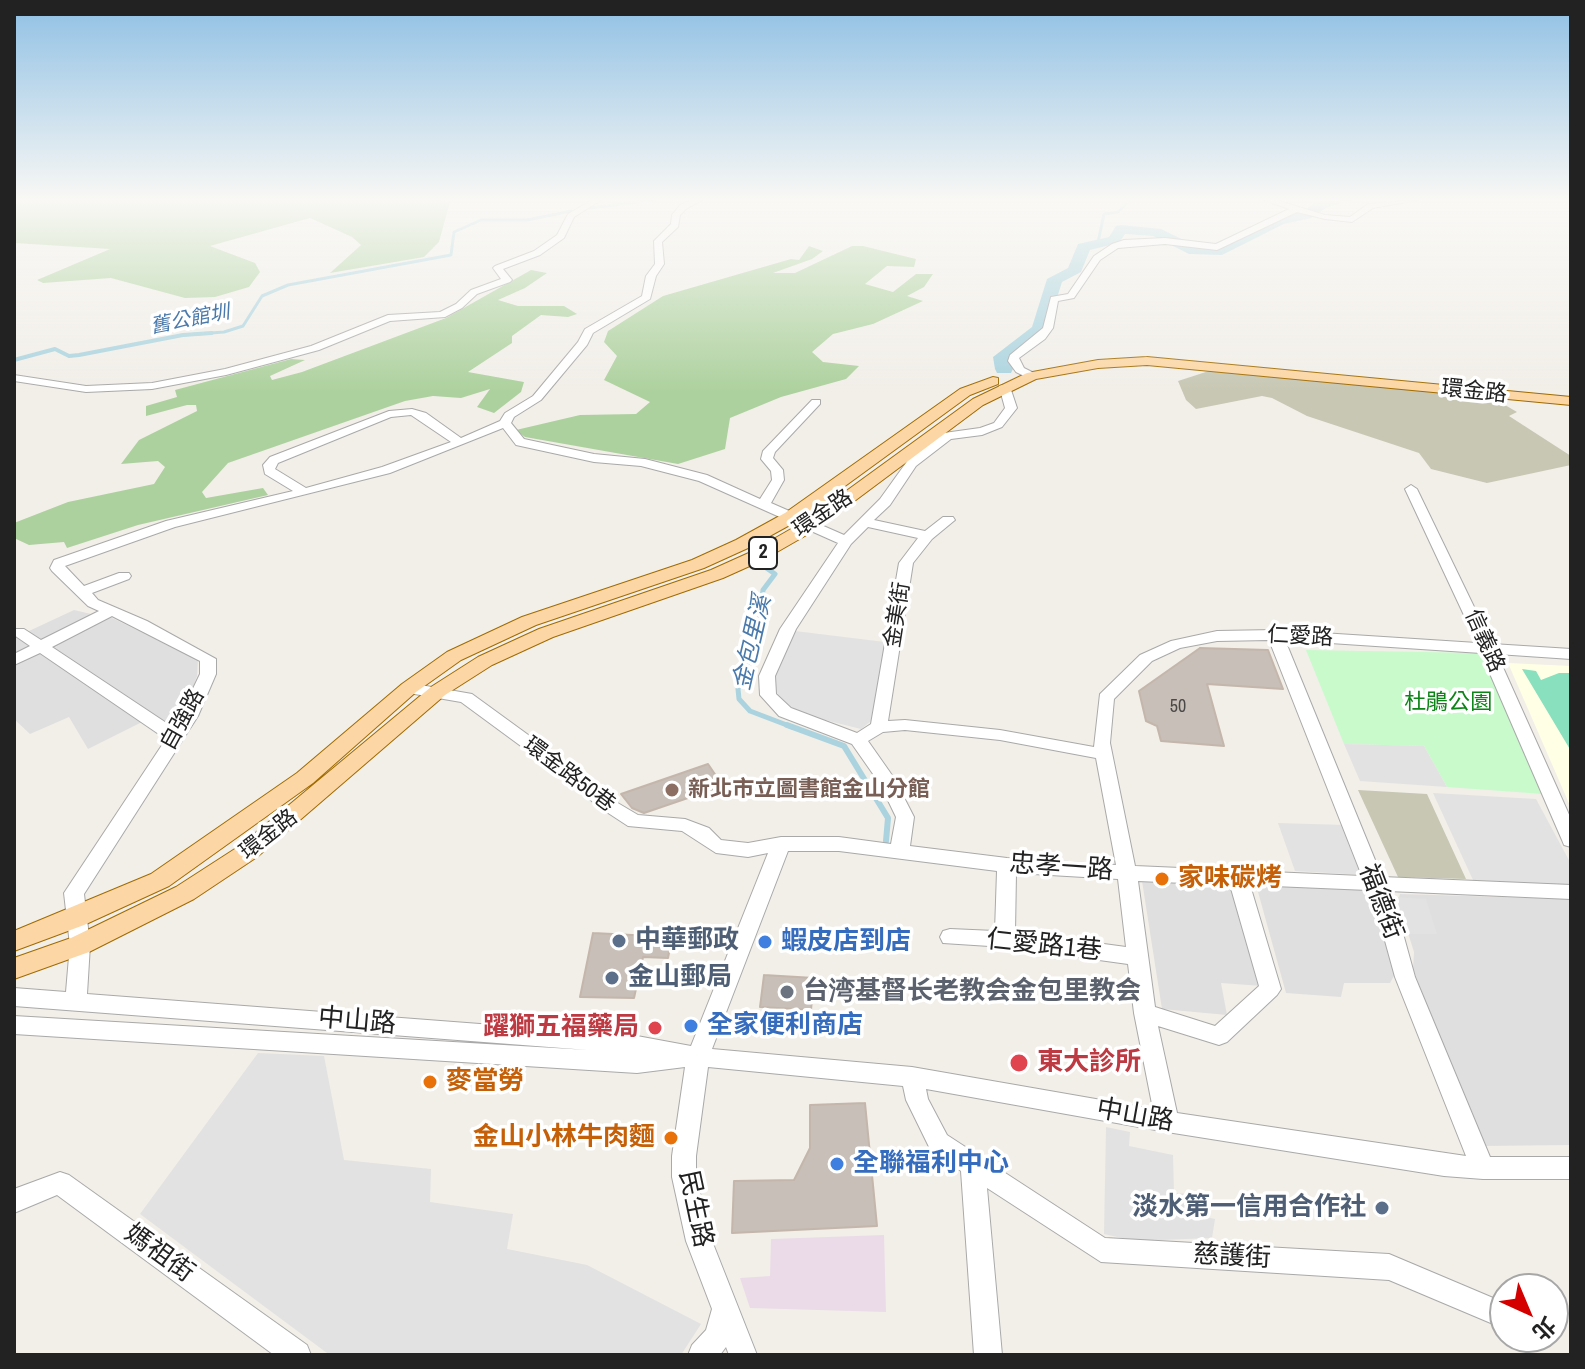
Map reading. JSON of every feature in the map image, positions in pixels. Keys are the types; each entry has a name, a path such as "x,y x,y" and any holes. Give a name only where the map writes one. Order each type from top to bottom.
{"main road":[{"name":"環金路","path":"14,941 160,880 305,778 409,688 454,656 529,621 698,564 791,517 965,392 1062,359 1143,353 1210,356 1571,393"},
{"name":"環金路","path":"14,969 80,945 185,893 249,851 436,693 485,661 546,633 717,574 757,556 811,525 978,402 1026,373 1147,361 1571,401"}],"street":[{"path":"14,378 86,389 152,386 226,372 315,348 388,318 442,315 459,306 474,292 507,280 498,268 509,264"},
{"path":"460,443 422,415 402,412 389,414 274,460 269,465 269,471 304,492 386,470 460,443 505,423 509,415 537,398 583,343 589,331 647,297 651,276 660,264"},
{"path":"1026,373 1013,361 1014,357 1041,337 1048,328 1054,299 1071,296 1093,264"},
{"path":"899,853 905,817 888,782 858,740 785,712 768,695 767,676 788,629 846,541 885,502 912,463 948,436 998,425 1011,408 1005,386"},
{"path":"763,505 778,480 777,470 767,459 769,451 816,402"},
{"path":"505,423 520,442 594,458 641,462 703,478 846,541"},
{"name":"信義路","path":"1411,489 1487,649 1571,840"},
{"name":"自強路","path":"76,1000 80,945 74,893 190,716 208,674 208,659 93,603 57,568 59,563 171,524 304,492"},
{"name":"金美街","path":"879,727 906,563 927,536 948,520"},
{"path":"863,522 927,536"},
{"path":"82,592 124,576"},
{"path":"14,660 111,611"},
{"path":"19,632 175,737"},
{"name":"仁愛路","path":"1167,1122 1145,1013 1127,873 1102,743 1106,698 1146,658 1176,644 1217,636 1275,635 1571,654"},
{"name":"福德街","path":"1275,635 1389,919 1405,977 1483,1168"},
{"name":"環金路50巷","path":"409,688 466,698 605,803 634,821 685,825 702,833 716,846 748,850 781,844"},
{"path":"858,740 879,727 905,725 1000,735 1104,754"},
{"path":"698,1057 781,844"},
{"name":"忠孝一路","path":"781,844 839,844 1007,865 1127,873 1571,892"},
{"path":"1005,939 1007,865"},
{"path":"1145,1013 1219,1036 1270,989 1238,877"},
{"name":"仁愛路1巷","path":"950,937 1005,939 1137,957"},
{"name":"中山路","path":"14,997 637,1045 698,1057 912,1077 1167,1122 1483,1168 1571,1168"},
{"name":"中山路","path":"14,1025 637,1063 698,1057"},
{"name":"民生路","path":"698,1057 684,1156 684,1177 699,1241 743,1355"},
{"name":"慈護街","path":"912,1077 917,1100 939,1143 1101,1250 1389,1267 1489,1309"},
{"path":"973,1168 988,1355"},
{"name":"媽祖街","path":"14,1201 60,1183 297,1355"},
{"path":"702,1355 717,1337 724,1312"}],"shaded area":[{"path":"1212,370 1493,398 1517,412 1509,416 1571,456 1571,465 1487,483 1431,469 1419,453 1307,416 1272,398 1262,396 1196,409 1186,400 1178,381"},
{"path":"74,610 91,614 98,611 198,660 197,676 184,712 164,734 146,720 88,749 69,717 30,734 14,719 14,638"},
{"path":"795,631 885,642 871,721 861,729 801,714 775,694 771,681"},
{"path":"1508,663 1571,666 1571,808"},
{"path":"1344,744 1424,746 1447,787 1360,781"},
{"path":"1358,790 1427,794 1466,879 1398,877"},
{"path":"1433,793 1536,799 1571,864 1571,886 1473,880"},
{"path":"1278,823 1344,825 1363,875 1295,871"},
{"path":"1142,881 1229,884 1262,986 1221,983 1227,1015 1162,1009"},
{"path":"1255,881 1369,887 1399,967 1390,983 1344,983 1341,997 1286,993"},
{"path":"1400,894 1571,899 1571,1145 1481,1146 1413,969 1414,952 1398,901"},
{"path":"1395,897 1426,899 1437,934 1406,934"},
{"path":"258,1053 324,1056 344,1160 431,1169 430,1202 513,1214 507,1249 587,1265 701,1324 681,1355 327,1353 140,1214"},
{"path":"1106,1127 1130,1132 1129,1146 1173,1155 1174,1193 1191,1194 1196,1215 1215,1219 1212,1238 1135,1241 1104,1234"},
{"path":"884,1235 886,1312 750,1308 740,1278 770,1276 771,1239"}],"green space":[{"path":"75,264 255,264 260,272 249,287 215,297 185,298 111,278 43,283 37,280"},
{"path":"340,264 384,264 330,273"},
{"path":"774,264 798,264 773,273 795,273 814,264 915,264 914,267 887,266 865,284 893,292 916,274 933,274 924,287 907,296 923,301 873,324 833,334 812,352 823,362 859,366 846,379 781,397 730,418 725,449 678,464 525,437 516,430 580,415 636,414 650,402 604,380 617,356 604,342 608,331 663,296"},
{"path":"531,270 547,273 525,288 498,300 518,306 564,306 577,314 568,317 541,315 512,336 512,343 468,372 524,382 521,392 494,413 477,407 490,389 461,398 433,396 405,401 228,463 202,492 206,498 263,488 268,495 138,525 67,548 64,542 29,545 14,538 14,523 68,502 154,484 165,467 158,461 121,464 139,440 197,411 196,405 187,405 146,416 146,406 177,397 175,390 291,359 305,360 270,376 272,380 302,372 446,318"},
{"name":"杜鵑公園","path":"1306,650 1480,653 1543,794 1447,787 1424,746 1344,744"},
{"path":"1522,669 1536,671 1541,680 1559,673 1571,673 1571,751"}],"building":[{"path":"1200,648 1268,650 1283,689 1207,684 1224,746 1161,741 1157,726 1146,721 1139,691"},
{"name":"新北市立圖書館金山分館","path":"708,764 723,786 644,813 632,808 621,794"},
{"name":"金山郵局","path":"593,933 672,937 668,958 643,957 634,998 580,997"},
{"name":"台湾基督长老教会金包里教会","path":"764,975 814,978 811,1010 760,1007"},
{"name":"全聯福利中心","path":"865,1103 877,1226 732,1233 734,1181 794,1180 810,1148 810,1105"}],"waterway":[{"name":"舊公館圳","path":"195,334 224,332 243,326 262,296 288,285 403,264"},
{"name":"金包里溪","path":"1075,269 1077,264"},
{"path":"1004,369 1002,357 1040,329 1055,279 1069,272"},
{"name":"舊公館圳","path":"195,334 212,333"},
{"name":"舊公館圳","path":"14,360 55,349 69,356 79,355 195,334"},
{"name":"舊公館圳","path":"184,335 195,334"},
{"name":"金包里溪","path":"762,565 775,574 763,590 758,636 738,689 739,699 750,711 792,727"},
{"name":"金包里溪","path":"787,725 844,746 888,818 886,841"}],"place":[{"name":"新北市立圖書館金山分館","path":"672,790"},
{"name":"家味碳烤","path":"1162,879"},
{"name":"中華郵政","path":"619,941"},
{"name":"蝦皮店到店","path":"765,942"},
{"name":"金山郵局","path":"612,978"},
{"name":"台湾基督长老教会金包里教会","path":"787,992"},
{"name":"全家便利商店","path":"691,1026"},
{"name":"躍獅五福藥局","path":"655,1028"},
{"name":"東大診所","path":"1019,1063"},
{"name":"麥當勞","path":"430,1082"},
{"name":"金山小林牛肉麵","path":"671,1138"},
{"name":"全聯福利中心","path":"837,1164"},
{"name":"淡水第一信用合作社","path":"1382,1208"}]}
